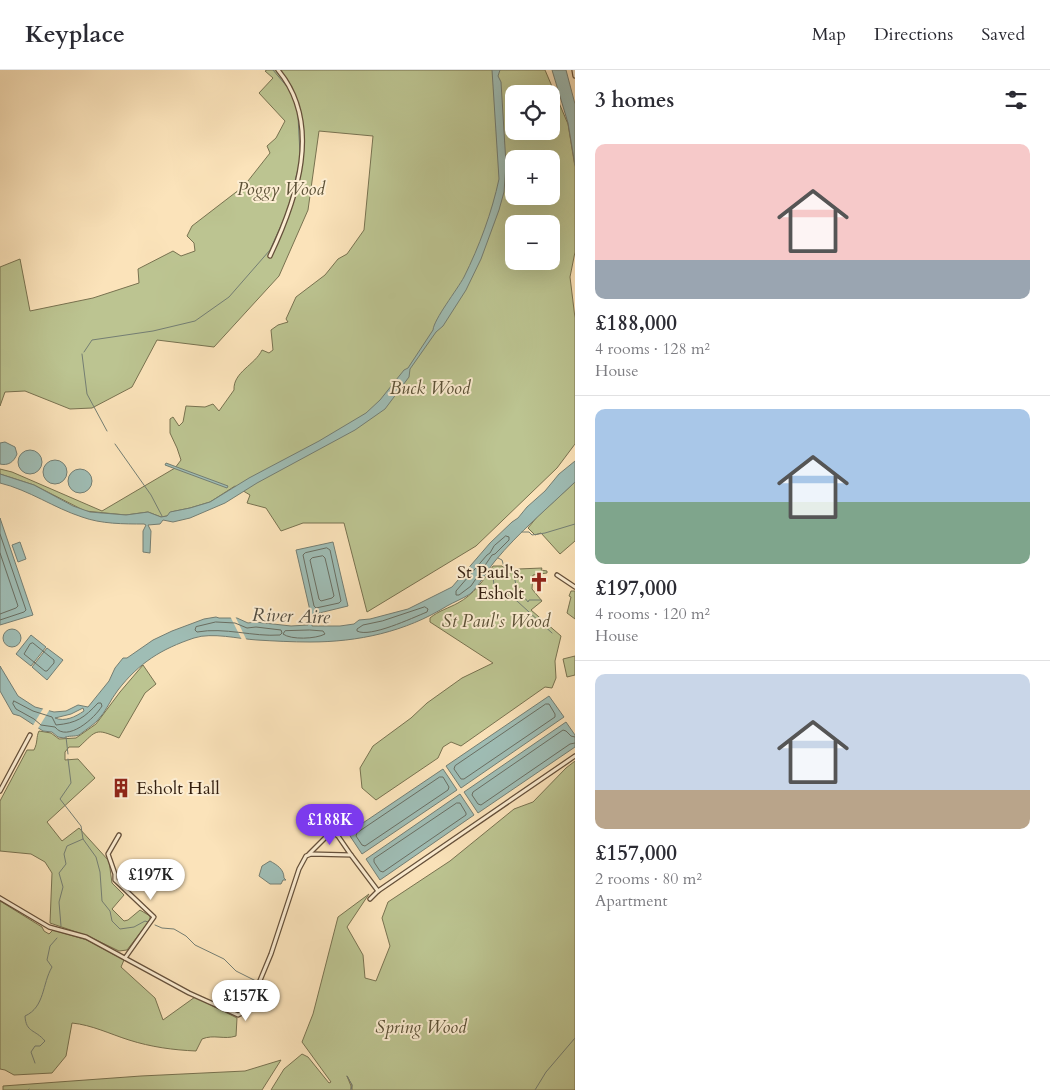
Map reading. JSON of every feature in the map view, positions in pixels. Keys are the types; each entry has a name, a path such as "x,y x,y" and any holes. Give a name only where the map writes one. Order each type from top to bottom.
{"street":[{"path":"270,256 290,211 302,159 304,140 300,114 292,90 278,70"},
{"path":"574,70 575,76"},
{"path":"557,574 561,580 575,586"},
{"path":"0,791 30,735"},
{"path":"370,899 378,891 575,756"},
{"path":"0,898 49,927 86,938 217,1006 236,1014 243,1014 248,1009 271,954 299,869 306,856 320,842 333,833 338,836 378,891"},
{"path":"119,835 108,854 114,880 154,917 125,958"},
{"path":"306,856 311,854 352,855"}],"green space":[{"name":"Buck Wood","path":"545,70 551,85 505,85 505,140 560,140 560,105 568,124 575,167 575,252 570,277 575,318 575,444 557,468 476,546 367,612 344,523 303,523 281,531 266,508 247,503 250,495 235,486 210,502 171,512 167,516 161,517 148,512 126,515 85,511 34,485 0,474 0,469 12,472 102,511 175,468 181,460 170,433 170,419 173,417 179,426 183,422 186,406 205,407 213,404 219,411 234,390 237,378 241,373 255,360 262,350 269,353 273,350 271,330 278,325 288,322 286,319 296,297 325,275 338,259 347,254 364,230 373,136 319,131 308,210 279,276 214,347 157,340 132,387 92,408 70,409 25,391 5,392 0,406 0,267 20,259 30,311 93,298 139,283 138,269 173,251 181,256 195,251 194,243 187,236 192,226 244,186 270,153 267,146 276,138 285,121 259,93 273,78 265,71"},
{"path":"575,482 575,541 560,554 541,533 535,535 528,528 537,517"},
{"name":"St Paul's Wood","path":"493,566 502,566 508,574 518,569 542,568 541,570 547,571 547,573 533,575 532,589 542,601 531,610 561,636 555,661 556,678 552,688 545,687 461,746 451,742 443,747 438,758 376,800 362,788 360,768 373,746 462,678 493,663 430,622 430,618 469,596"},
{"path":"571,591 575,591 575,619 567,613"},
{"path":"575,656 575,675 567,677 563,659"},
{"path":"143,665 156,684 145,693 119,738 97,732 79,747 69,747 65,752 65,760 78,759 95,778 47,822 62,841 79,828 109,861 112,883 124,895 112,909 124,921 140,910 150,916 150,920 127,950 119,951 88,936 50,923 52,873 45,862 31,854 0,851 0,801 27,750 34,750 39,731 51,733 59,739 76,738 96,724"},
{"name":"Spring Wood","path":"575,761 575,1090 352,1090 352,1085 347,1076 351,1090 271,1090 284,1069 302,1054 308,1057 329,1083 331,1082 302,1042 313,1014 338,917 369,894 347,927 363,955 365,978 376,981 390,946 382,918 388,902 450,861 514,809 533,802"},
{"path":"0,901 42,927 49,934 53,930 87,940 124,960 121,967 155,998 163,1020 195,997 237,1018 236,1036 202,1039 196,1051 187,1051 146,1045 72,1023 66,1056 52,1073 14,1075 0,1069"},
{"path":"281,1060 262,1090 3,1090 3,1086 245,1071"}],"water":[{"path":"492,70 500,70 498,76 501,82 505,178 504,192 499,210 481,259 466,290 443,326 436,332 410,369 409,377 385,409 355,430 257,483 225,503 190,518 173,522 163,520 160,524 148,525 151,531 150,553 143,552 143,531 146,525 144,524 113,523 89,519 0,483 0,474 34,485 73,506 90,512 126,515 148,512 161,517 167,516 170,512 210,502 249,478 319,441 366,413 380,400 404,370 408,368 464,277 475,254 493,204 499,179"},
{"path":"552,70 566,70 575,104 575,165 568,123 560,96 560,85 557,85"},
{"path":"5,442 15,447 17,454 10,463 0,464 0,443"},
{"path":"30,450 38,454 42,462 38,470 30,474 22,470 18,462 22,454"},
{"path":"55,460 63,464 67,472 63,480 55,484 47,480 43,472 47,464"},
{"name":"River Aire","path":"575,461 575,482 504,550 474,590 470,594 415,623 381,634 328,642 270,641 217,636 194,638 171,647 152,658 126,680 97,721 79,735 64,738 58,737 52,732 43,731 20,716 13,714 0,691 0,666 18,696 35,707 54,712 66,711 78,705 88,707 109,681 115,668 123,658 127,658 153,640 204,619 216,617 237,618 248,623 291,626 308,625 310,621 312,626 340,626 408,609 452,587 490,543 545,491 559,474","holes":["83,708 84,711 70,718 55,718 71,714"]},
{"path":"166,463 228,486 227,488 165,465"},
{"path":"80,469 88,473 92,481 88,489 80,493 72,489 68,481 72,473"},
{"path":"0,518 33,615 0,625"},
{"path":"20,542 26,559 18,562 12,545"},
{"path":"333,542 348,606 311,615 296,550"},
{"path":"12,629 18,632 21,638 18,644 12,647 6,644 3,638 6,632"},
{"path":"31,635 46,647 31,666 16,654"},
{"path":"47,648 63,660 47,680 32,667"},
{"path":"549,696 564,717 461,788 446,766"},
{"path":"566,722 575,735 575,747 478,813 464,792"},
{"path":"443,769 457,790 362,854 348,833"},
{"path":"460,794 474,815 380,880 366,859"},
{"path":"331,806 339,825 329,830 328,828 333,825 327,808"},
{"path":"270,861 283,872 286,880 283,880 281,884 270,884 259,876 262,866"}],"pier":[{"path":"230,616 235,616 247,641 242,640"},
{"path":"44,707 50,709 37,730 32,727"}],"waterway":[{"path":"273,70 289,89"},
{"path":"298,116 300,154"},
{"path":"290,201 300,161"},
{"path":"84,352 92,340 153,331 195,321 229,297 270,250 283,221"},
{"path":"82,354 87,394 107,431"},
{"path":"115,444 151,495 162,516"},
{"path":"522,532 529,532 532,535 575,524"},
{"path":"498,558 502,560 504,567 512,569 517,588 528,602 529,600 541,600"},
{"path":"493,577 494,585 497,589 517,601 552,633"},
{"path":"66,737 68,754"},
{"path":"68,759 71,783 60,799 81,826 83,839 96,857 100,872 102,901 110,911 112,921 120,929 134,927 145,921 148,922"},
{"path":"61,926 59,902 63,887 59,873 66,864 64,854 67,846 83,839"},
{"path":"155,925 174,929 186,936 195,945 224,959 236,971 256,981"},
{"path":"35,1063 31,1052 35,1046 40,1046 45,1041 29,1028 25,1016 40,1001 52,967 47,960 50,946 57,938"},
{"path":"262,984 267,997 271,999"},
{"path":"535,1090 546,1072 575,1038"},
{"path":"347,1076 352,1085 351,1090"}],"place":[{"name":"St Paul's, Esholt","path":"539,582"},
{"name":"Esholt Hall","path":"121,788"}],"park label":[{"name":"Poggy Wood","path":"281,189"}]}
